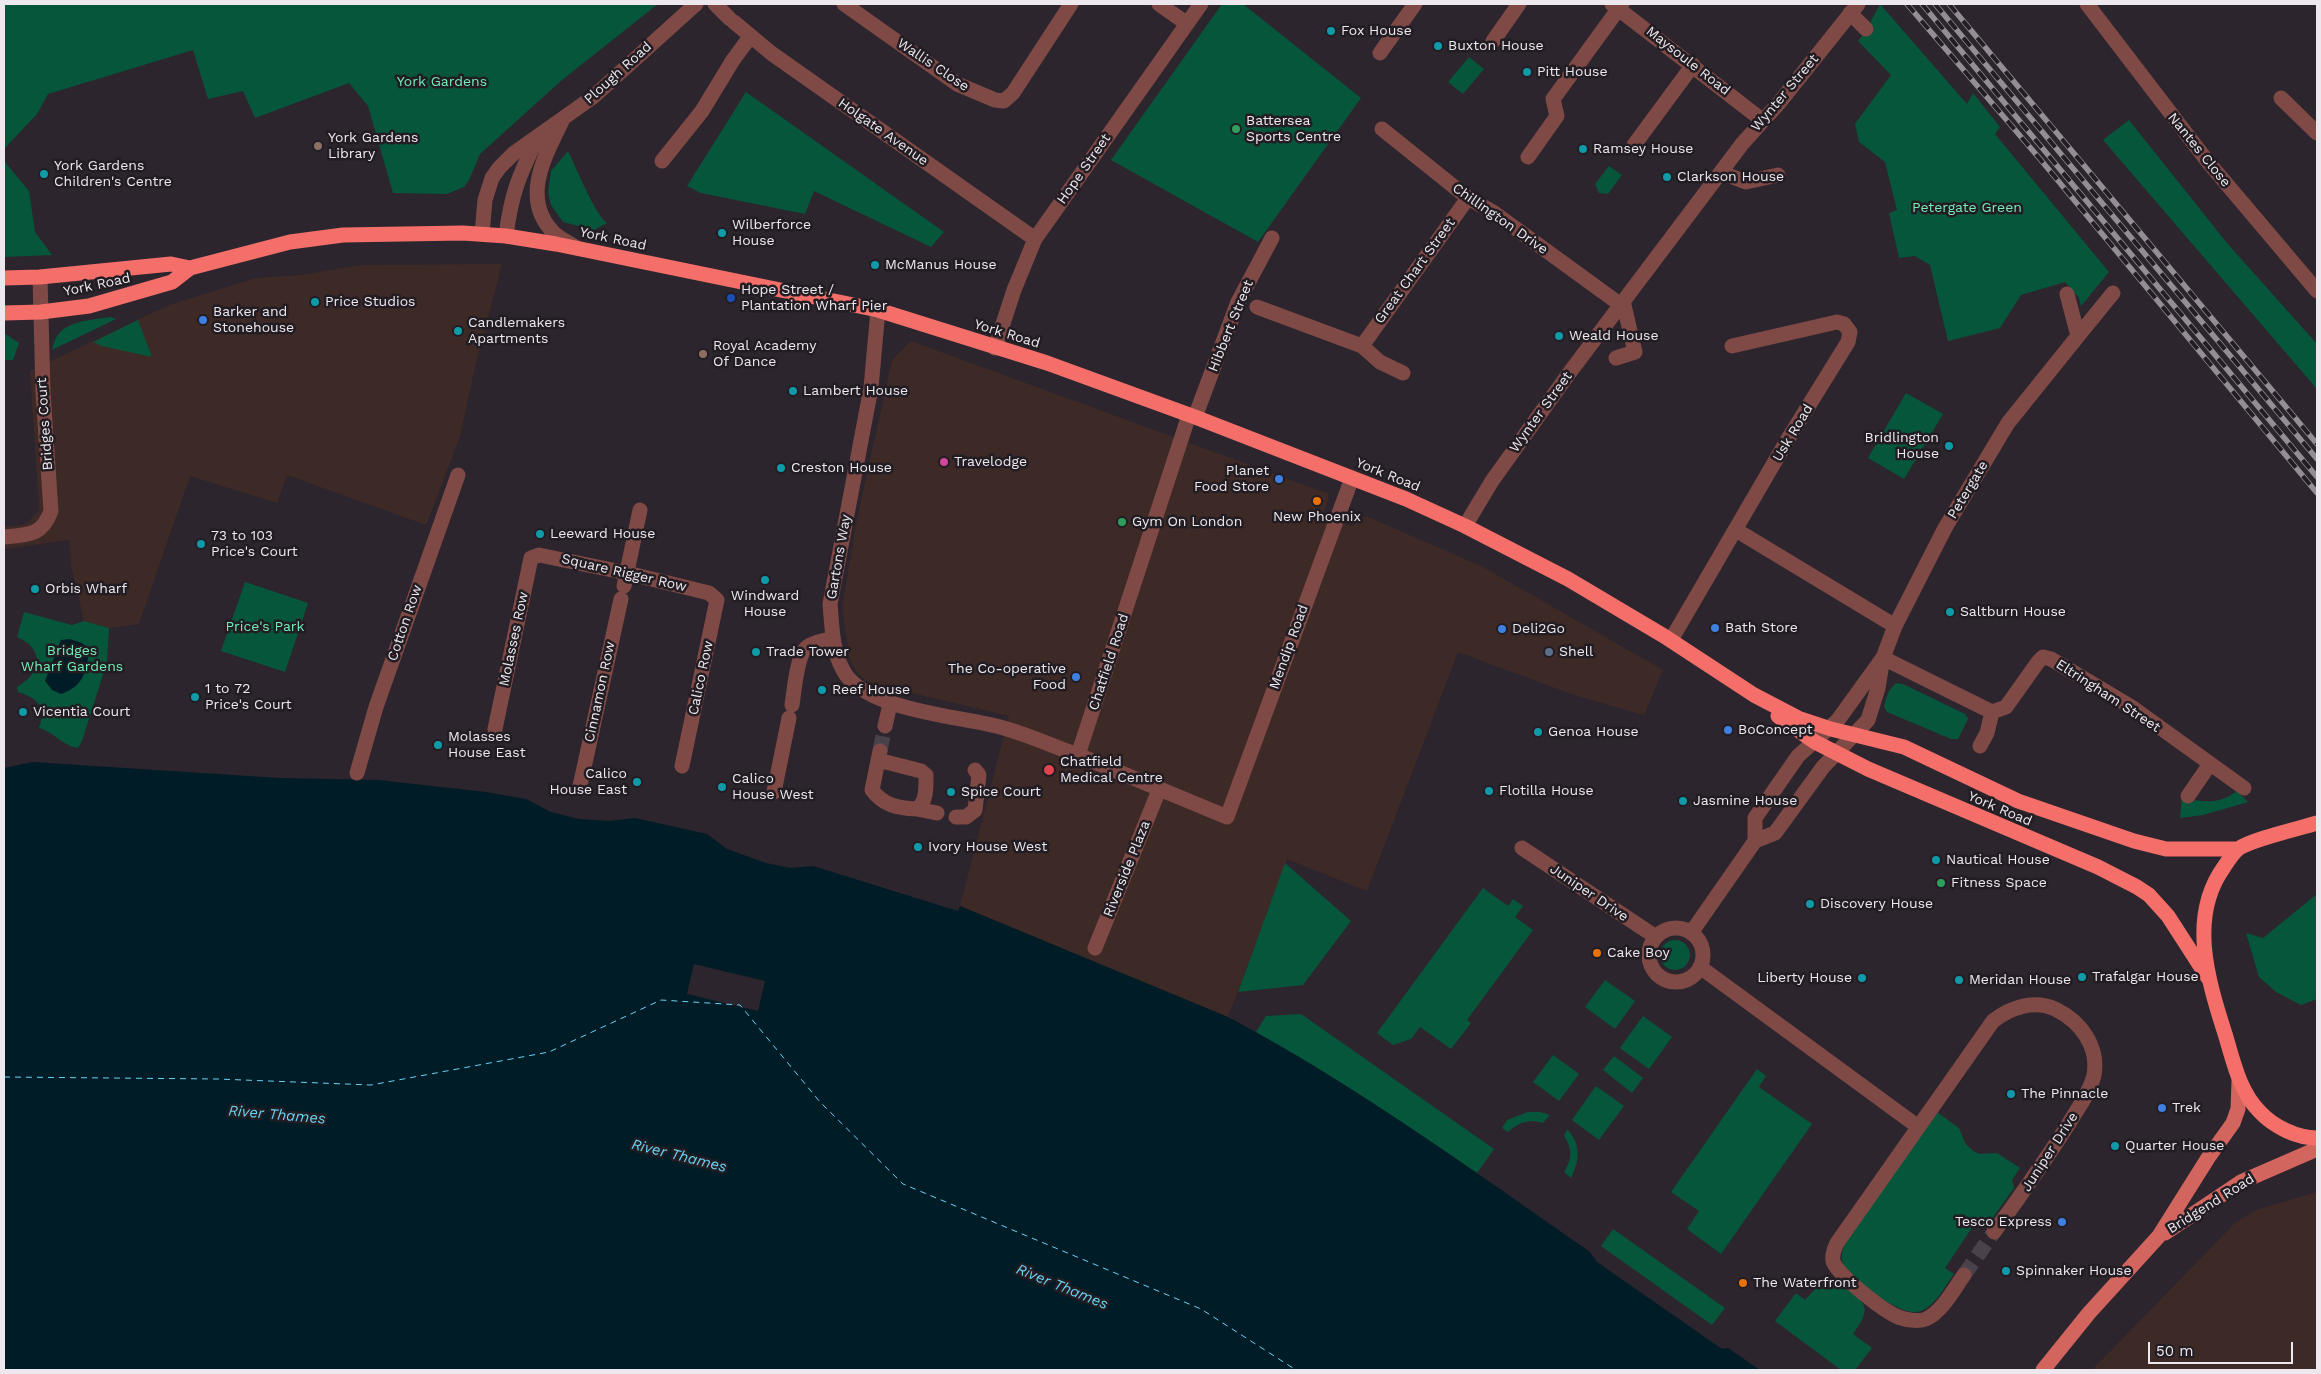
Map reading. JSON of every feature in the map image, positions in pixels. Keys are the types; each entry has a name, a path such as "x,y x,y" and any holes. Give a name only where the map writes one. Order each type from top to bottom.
{"highway":[{"name":"York Road","path":"4,313 41,312 89,306 172,282 190,268 317,238 352,234 482,234 506,236 878,310 1047,363 1192,416 1406,499 1465,526 1568,579 1671,640 1754,695 1815,742 1837,754 1953,807 2122,878 2137,887 2153,899 2168,916 2208,978"},
{"name":"York Road","path":"4,278 40,277 171,264 190,268"},
{"name":"York Road","path":"1754,695 1798,718 1830,729 1918,752 2018,801 2134,841 2166,849 2238,849 2317,823"},
{"path":"2238,849 2214,884 2205,910 2204,924 2208,978 2239,1081 2260,1113 2272,1122 2300,1136 2317,1138"}],"main road":[{"name":"Bridgend Road","path":"2043,1370 2114,1284 2159,1236 2233,1122 2238,1109 2239,1081"},
{"name":"Bridgend Road","path":"2159,1236 2235,1186 2317,1148"}],"street":[{"name":"Plough Road","path":"482,234 485,200 492,178 514,153 563,119 610,82 696,4"},
{"name":"Holgate Avenue","path":"715,4 750,37 1035,239"},
{"name":"Wallis Close","path":"844,4 957,84 995,100 1004,100 1013,93 1071,4"},
{"path":"1158,4 1186,23"},
{"name":"Hope Street","path":"995,348 1014,290 1035,239 1200,4"},
{"path":"1380,53 1416,4"},
{"path":"1493,41 1520,4"},
{"name":"Nantes Close","path":"2087,4 2208,162 2317,291"},
{"path":"1528,157 1557,116 1553,99 1618,5"},
{"name":"Maysoule Road","path":"1618,5 1762,120"},
{"name":"Wynter Street","path":"1465,526 1492,481 1622,303 1762,120 1779,103 1854,8 1866,30"},
{"path":"662,161 702,111 733,60 750,37"},
{"path":"1634,145 1693,65"},
{"path":"2281,98 2317,133"},
{"path":"563,119 538,175 538,201 543,219 555,234 579,249"},
{"name":"Chillington Drive","path":"1382,130 1468,198 1493,212 1622,303"},
{"name":"Plough Road","path":"506,236 513,194 519,175 537,138"},
{"path":"1722,173 1746,182 1778,175"},
{"name":"Great Chart Street","path":"1362,346 1468,198"},
{"name":"Hibbert Street","path":"1192,416 1238,302 1272,238"},
{"name":"Bridges Court","path":"4,537 38,532 46,525 51,511 43,392 40,277"},
{"name":"Petergate","path":"1837,754 1856,735 1872,712 1883,658 1895,626 1945,528 2008,423 2113,293"},
{"path":"2067,294 2078,336"},
{"path":"1616,358 1635,352 1622,303"},
{"path":"1257,307 1362,346 1380,362 1403,373"},
{"name":"Gartons Way","path":"878,310 868,405 830,604 832,639 843,671 860,689 890,704 1002,727 1078,756"},
{"name":"Usk Road","path":"1671,640 1788,439 1841,354 1850,336 1850,332 1844,324 1836,322 1732,346"},
{"name":"Chatfield Road","path":"1078,756 1192,416"},
{"name":"Cotton Row","path":"357,773 376,707 458,474"},
{"name":"Mendip Road","path":"1159,790 1227,817 1352,478"},
{"name":"Cinnamon Row","path":"580,786 640,510"},
{"path":"1736,530 1895,626"},
{"name":"Square Rigger Row","path":"540,555 624,586 709,593"},
{"name":"Molasses Row","path":"495,729 531,558 540,555"},
{"name":"Calico Row","path":"682,766 717,600 709,593"},
{"path":"774,792 802,656 806,648 818,642 832,639"},
{"name":"Eltringham Street","path":"1992,712 2006,707 2038,662 2044,657 2051,659 2133,708 2244,788"},
{"path":"1883,658 1992,712 1987,733 1980,746"},
{"name":"Petergate","path":"1830,729 1883,658"},
{"path":"885,726 890,704"},
{"path":"1755,841 1755,818 1798,756 1830,729"},
{"path":"1691,933 1755,841 1775,833 1823,767 1837,754"},
{"path":"917,808 921,806 925,792 926,775 921,771 879,756 872,790 879,800 890,805 917,808 937,813"},
{"path":"1078,756 1159,790"},
{"path":"2188,796 2210,764"},
{"path":"956,817 966,817 975,810 979,775 975,770"},
{"name":"Riverside Plaza","path":"1095,948 1159,790"},
{"name":"Juniper Drive","path":"1522,848 1656,937"},
{"path":"1669,929 1684,930 1691,933 1701,945 1703,960 1700,967 1690,978 1674,982 1660,977 1650,962 1649,953 1656,937 1669,929"},
{"path":"1700,967 1917,1126"},
{"name":"Juniper Drive","path":"1964,1276 1935,1313 1925,1320 1911,1320 1896,1316 1844,1278 1833,1261 1833,1252 1836,1243 1917,1126 1993,1021 2001,1015 2021,1007 2044,1006 2056,1010 2078,1024 2091,1044 2094,1055 2092,1085 2037,1173 1994,1232"}],"shaded area":[{"path":"502,264 475,367 460,437 426,525 287,475 277,503 190,476 139,624 109,628 84,621 71,565 69,540 4,549 4,527 26,524 39,510 30,371 169,305 256,278 301,275 361,265"},
{"path":"911,341 1329,494 1323,515 1351,526 1366,516 1483,567 1663,670 1644,715 1574,695 1458,652 1367,891 1287,859 1228,1017 960,906 1009,716 870,683 858,674 850,661 842,608 857,519 892,360"},
{"path":"2317,1192 2317,1370 2092,1370 2235,1223 2256,1210"}],"green space":[{"name":"York Gardens","path":"4,4 658,4 562,80 480,154 464,187 447,194 393,193 368,106 349,83 255,118 243,91 208,99 193,50 48,94 37,114 4,149"},
{"name":"Battersea Sports Centre","path":"1222,4 1243,4 1361,98 1258,242 1111,160"},
{"name":"Petergate Green","path":"1880,4 1967,104 1973,93 2000,127 1995,134 2109,272 2081,306 2079,298 2065,282 2021,295 2000,328 1948,341 1930,265 1915,256 1899,258 1889,213 1897,210 1885,162 1859,142 1855,124 1891,75 1858,41 1871,24"},
{"path":"1469,57 1484,69 1463,94 1448,82"},
{"path":"746,92 944,232 931,247 814,191 805,214 701,193 687,186"},
{"path":"2129,120 2227,243 2317,344 2317,389 2103,140"},
{"path":"568,151 591,201 607,223 594,230 563,222 551,205 548,192 551,171"},
{"path":"4,161 29,191 35,232 52,255 4,257"},
{"path":"1609,166 1622,175 1608,194 1599,193 1595,184"},
{"path":"110,317 116,319 52,350 55,340 66,327 82,321"},
{"path":"138,320 152,357 102,346 93,342"},
{"path":"4,333 19,343 13,360 4,360"},
{"path":"1906,393 1943,414 1904,479 1868,458"},
{"name":"Price's Park","path":"245,582 308,603 285,672 221,651"},
{"name":"Bridges Wharf Gardens","path":"24,612 72,625 84,621 109,628 107,662 82,741 78,748 68,745 39,728 42,714 39,704 31,697 18,692 17,687 31,675 37,661 36,654 32,648 17,637"},
{"path":"1896,683 1903,684 1965,714 1968,719 1958,739 1951,739 1887,712 1884,707 1887,697 1891,688"},
{"path":"2237,791 2248,802 2203,815 2180,818 2182,795 2193,802 2195,800 2212,801 2227,797"},
{"path":"1285,863 1351,921 1303,985 1238,992"},
{"path":"1483,888 1508,906 1513,899 1523,906 1515,917 1533,930 1467,1020 1471,1023 1451,1049 1420,1027 1411,1039 1393,1045 1377,1033"},
{"path":"2317,894 2317,999 2301,1005 2276,992 2259,977 2246,933 2263,938"},
{"path":"1675,940 1681,941 1689,949 1689,961 1681,969 1675,970 1669,969 1661,961 1660,955 1661,949 1669,941"},
{"path":"1605,980 1635,1001 1615,1029 1585,1007"},
{"path":"1301,1014 1494,1149 1477,1173 1256,1032 1266,1016"},
{"path":"1643,1016 1672,1037 1649,1069 1620,1048"},
{"path":"1553,1055 1579,1074 1559,1101 1533,1082"},
{"path":"1614,1056 1643,1078 1632,1093 1603,1070"},
{"path":"1757,1069 1766,1076 1759,1087 1812,1124 1721,1254 1687,1229 1699,1211 1671,1192"},
{"path":"1596,1086 1624,1106 1599,1140 1572,1120"},
{"path":"1528,1112 1540,1112 1550,1115 1543,1123 1524,1122 1508,1132 1502,1128 1507,1120"},
{"path":"1937,1112 1959,1128 1965,1143 1972,1150 1979,1154 1997,1153 2020,1168 2012,1180 2014,1188 1989,1223 1979,1217 1945,1268 1954,1274 1934,1302 1917,1312 1899,1308 1864,1287 1843,1264 1842,1252 1845,1241"},
{"path":"1567,1129 1575,1140 1578,1152 1571,1178 1564,1172 1569,1163 1570,1154 1569,1145 1564,1136"},
{"path":"1613,1229 1725,1308 1712,1325 1601,1246"},
{"path":"1828,1283 1837,1284 1850,1291 1862,1301 1864,1306 1864,1316 1853,1334 1872,1348 1855,1370 1841,1370 1775,1321 1796,1293 1805,1300 1818,1286"}],"water":[{"path":"70,639 82,643 89,649 87,664 83,677 75,687 61,694 52,690 45,681 61,640"},
{"name":"River Thames","path":"33,762 279,778 378,780 486,792 526,799 551,812 579,819 609,821 635,818 707,834 727,849 766,863 791,868 813,866 958,911 960,906 1228,1017 1322,1070 1457,1159 1590,1252 1597,1262 1722,1349 1728,1348 1760,1370 4,1370 4,768"}],"pier":[{"path":"694,964 765,981 758,1011 687,994"}],"ferry route":[{"path":"4,1077 218,1079 371,1085 549,1052 661,1000 740,1005 820,1102 903,1184 1201,1309 1296,1370"}],"tunnel":[{"path":"880,751 885,726"},
{"path":"1964,1275 1994,1232"}],"railway":[{"path":"1907,4 2040,159 2317,493"},
{"path":"1922,4 2317,477"},
{"path":"1935,4 2317,459"},
{"path":"1949,4 2317,444"}],"place":[{"name":"Fox House","path":"1331,31"},
{"name":"Buxton House","path":"1438,46"},
{"name":"Pitt House","path":"1527,72"},
{"name":"Battersea Sports Centre","path":"1236,129"},
{"name":"York Gardens Library","path":"318,146"},
{"name":"Ramsey House","path":"1583,149"},
{"name":"York Gardens Children's Centre","path":"44,174"},
{"name":"Clarkson House","path":"1667,177"},
{"name":"Wilberforce House","path":"722,233"},
{"name":"McManus House","path":"875,265"},
{"name":"Hope Street / Plantation Wharf Pier","path":"731,298"},
{"name":"Price Studios","path":"315,302"},
{"name":"Barker and Stonehouse","path":"203,320"},
{"name":"Candlemakers Apartments","path":"458,331"},
{"name":"Weald House","path":"1559,336"},
{"name":"Royal Academy Of Dance","path":"703,354"},
{"name":"Lambert House","path":"793,391"},
{"name":"Bridlington House","path":"1949,446"},
{"name":"Travelodge","path":"944,462"},
{"name":"Creston House","path":"781,468"},
{"name":"Planet Food Store","path":"1279,479"},
{"name":"New Phoenix","path":"1317,501"},
{"name":"Gym On London","path":"1122,522"},
{"name":"Leeward House","path":"540,534"},
{"name":"73 to 103 Price's Court","path":"201,544"},
{"name":"Windward House","path":"765,580"},
{"name":"Orbis Wharf","path":"35,589"},
{"name":"Saltburn House","path":"1950,612"},
{"name":"Bath Store","path":"1715,628"},
{"name":"Deli2Go","path":"1502,629"},
{"name":"Trade Tower","path":"756,652"},
{"name":"Shell","path":"1549,652"},
{"name":"The Co-operative Food","path":"1076,677"},
{"name":"Reef House","path":"822,690"},
{"name":"1 to 72 Price's Court","path":"195,697"},
{"name":"Vicentia Court","path":"23,712"},
{"name":"BoConcept","path":"1728,730"},
{"name":"Genoa House","path":"1538,732"},
{"name":"Molasses House East","path":"438,745"},
{"name":"Chatfield Medical Centre","path":"1049,770"},
{"name":"Calico House East","path":"637,782"},
{"name":"Calico House West","path":"722,787"},
{"name":"Flotilla House","path":"1489,791"},
{"name":"Spice Court","path":"951,792"},
{"name":"Jasmine House","path":"1683,801"},
{"name":"Ivory House West","path":"918,847"},
{"name":"Nautical House","path":"1936,860"},
{"name":"Fitness Space","path":"1941,883"},
{"name":"Discovery House","path":"1810,904"},
{"name":"Cake Boy","path":"1597,953"},
{"name":"Trafalgar House","path":"2082,977"},
{"name":"Liberty House","path":"1862,978"},
{"name":"Meridan House","path":"1959,980"},
{"name":"The Pinnacle","path":"2011,1094"},
{"name":"Trek","path":"2162,1108"},
{"name":"Quarter House","path":"2115,1146"},
{"name":"Tesco Express","path":"2062,1222"},
{"name":"Spinnaker House","path":"2006,1271"},
{"name":"The Waterfront","path":"1743,1283"}]}
